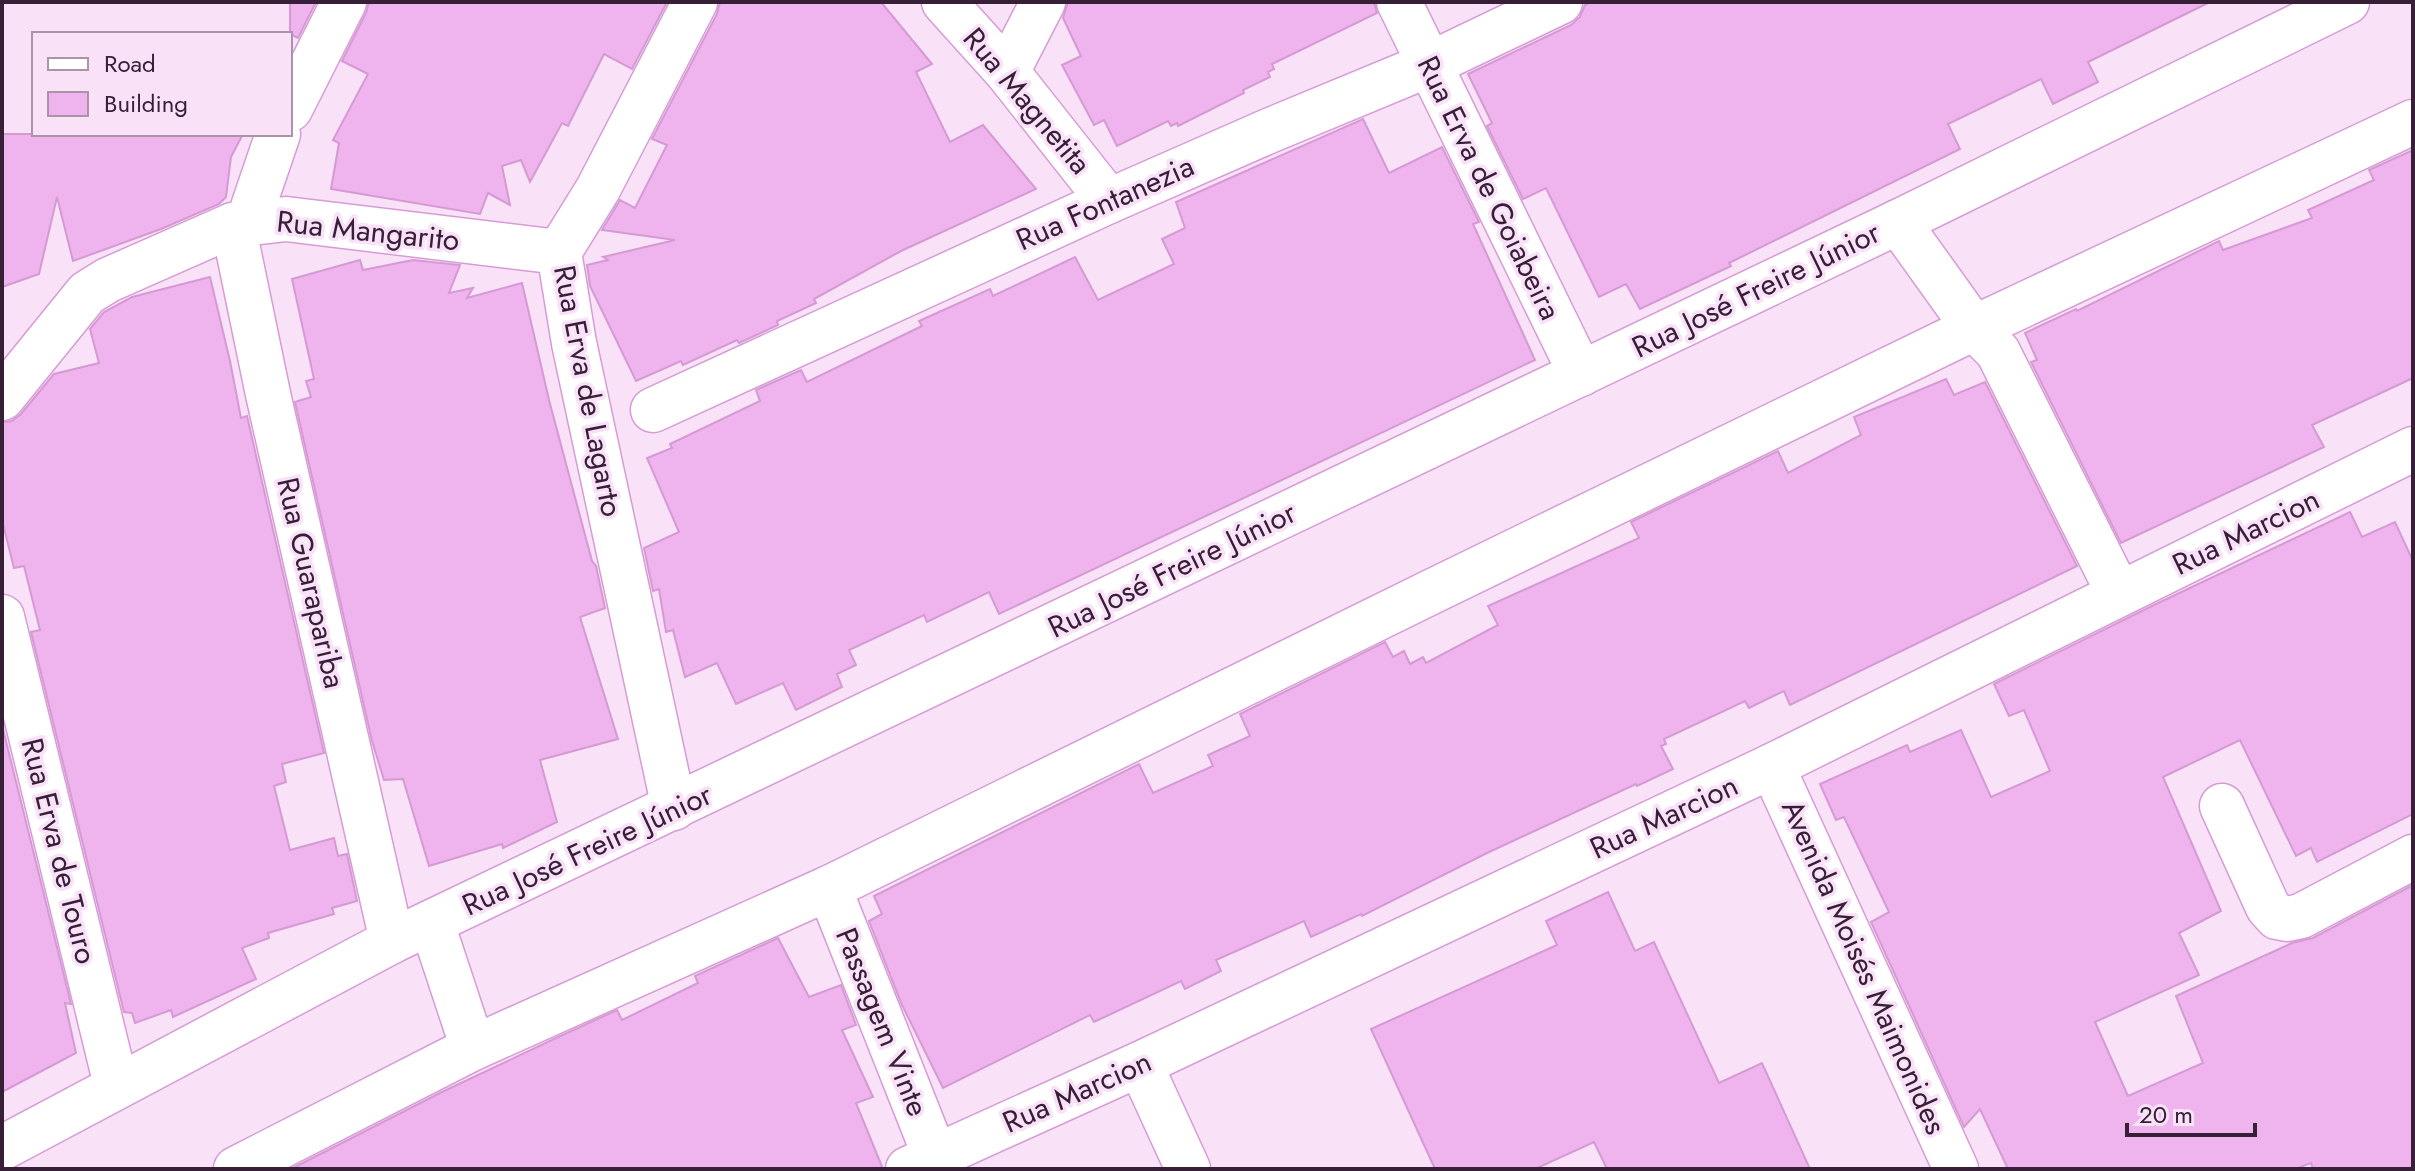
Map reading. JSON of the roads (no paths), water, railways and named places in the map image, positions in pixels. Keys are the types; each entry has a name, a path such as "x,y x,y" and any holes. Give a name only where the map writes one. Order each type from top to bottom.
{"street":[{"path":"292,105 344,2"},
{"name":"Rua Erva de Lagarto","path":"674,808 574,343 559,252 598,189 695,2"},
{"name":"Rua Magnetita","path":"944,2 1007,72 1109,201"},
{"path":"1007,72 1043,2"},
{"name":"Rua Erva de Goiabeira","path":"1399,2 1581,374"},
{"name":"Rua Fontanezia","path":"653,410 1109,201 1428,65 1560,2"},
{"name":"Rua José Freire Júnior","path":"2,1148 392,941 1898,222 2347,2"},
{"path":"236,1169 473,1048 829,888 1974,328 2413,122"},
{"path":"240,224 277,136"},
{"name":"Rua Mangarito","path":"2,398 87,293 108,280 240,224 286,219 559,252"},
{"path":"1898,222 1974,328 1998,352 2119,594"},
{"name":"Rua Guarapariba","path":"240,224 268,394 392,941"},
{"name":"Rua Marcion","path":"921,1163 1140,1064 1772,766 2413,450"},
{"name":"Rua Erva de Touro","path":"2,617 116,1085"},
{"name":"Avenida Moisés Maimonides","path":"1772,766 1956,1169"},
{"path":"2222,806 2262,895 2277,917 2287,919 2301,916 2413,857"},
{"name":"Passagem Vinte","path":"829,888 921,1163"},
{"path":"432,924 473,1048"},
{"path":"1140,1064 1188,1169"}]}
